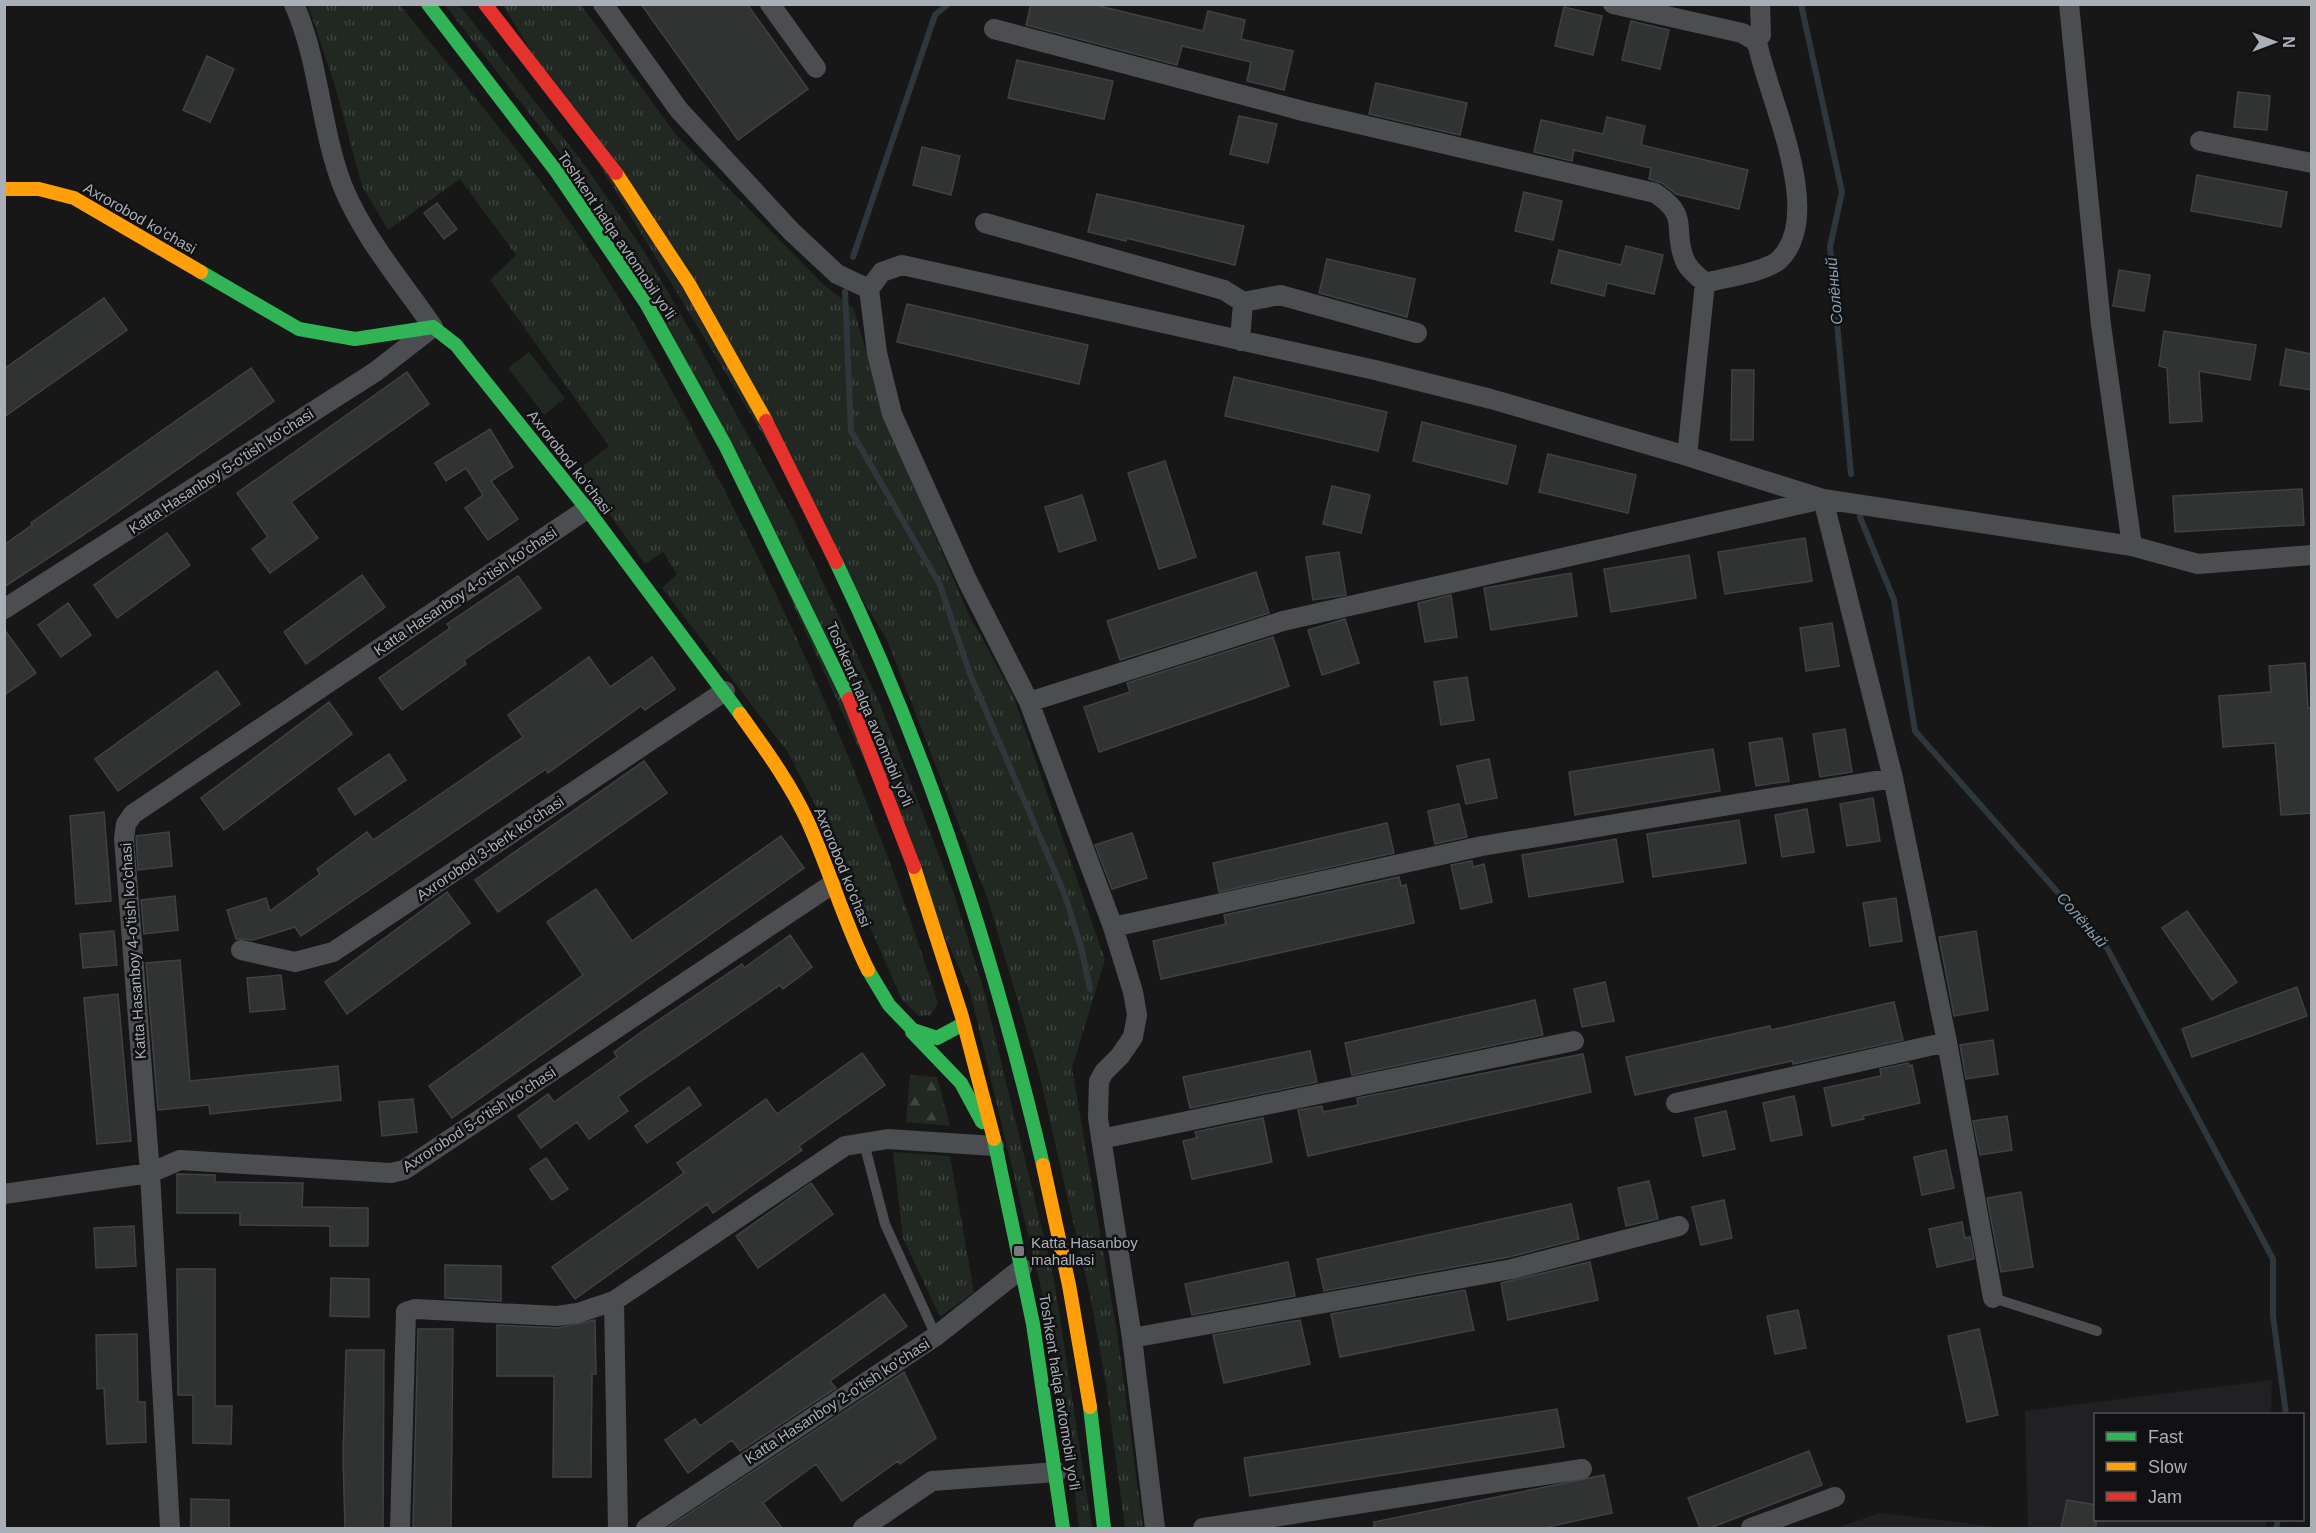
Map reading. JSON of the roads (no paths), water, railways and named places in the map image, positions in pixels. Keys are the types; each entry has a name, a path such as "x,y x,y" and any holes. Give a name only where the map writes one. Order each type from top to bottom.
{"main road":[{"name":"Toshkent halqa avtomobil yo'li","path":"428,4 479,68 628,275 661,328 722,439 808,609 860,724 906,842 963,1023 994,1146 1039,1350 1064,1528"},
{"name":"Toshkent halqa avtomobil yo'li","path":"485,4 629,191 710,320 818,523 881,658 912,732 967,884 1024,1084 1076,1312 1104,1528"},
{"name":"Axrorobod ko'chasi","path":"4,189 39,189 74,198 299,329 355,339 433,327 456,345 587,509 725,691 794,793 864,962 889,1007 961,1083 994,1146"},
{"path":"906,1027 939,1038 951,1035 963,1023"}],"street":[{"path":"294,4 311,54 343,186 359,220 433,327"},
{"path":"603,4 679,110 791,231 837,274 869,290"},
{"path":"770,4 816,68"},
{"path":"1613,4 1742,33 1754,40 1797,192 1797,226 1787,250 1777,261 1705,283"},
{"path":"1754,40 1761,35 1760,4"},
{"path":"2069,4 2101,325 2132,546"},
{"path":"994,29 1303,111 1655,193 1674,207 1681,230 1684,260 1705,283 1687,456"},
{"path":"2200,141 2312,164"},
{"path":"986,223 1224,290 1243,302 1280,295 1417,333"},
{"path":"1155,1528 1132,1338 1098,1118 1099,1081 1133,1037 1137,1015 1133,992 1113,927 1029,702 962,570 892,414 877,353 869,290 882,272 902,265 1491,399 1687,456 1823,499 2132,546 2198,564 2312,555"},
{"path":"1240,341 1243,302"},
{"name":"Katta Hasanboy 5-o'tish ko'chasi","path":"4,609 375,372 433,327"},
{"path":"1029,702 1283,621 1823,499"},
{"path":"1823,499 1893,778 1947,1042 1993,1298"},
{"name":"Katta Hasanboy 4-o'tish ko'chasi","path":"170,1528 150,1173 124,838 126,824 133,814 587,509"},
{"name":"Axrorobod 3-berk ko'chasi","path":"241,950 295,962 333,952 725,691"},
{"path":"1113,927 1482,846 1893,778"},
{"name":"Axrorobod 5-o'tish ko'chasi","path":"4,1194 150,1173 180,1160 391,1173 404,1170 831,885"},
{"path":"1101,1139 1574,1041"},
{"path":"1676,1103 1947,1042"},
{"path":"400,1528 406,1312 415,1309 557,1317 578,1313 614,1301 845,1146 888,1139 994,1146"},
{"path":"1132,1338 1491,1274 1679,1226"},
{"name":"Katta Hasanboy 2-o'tish ko'chasi","path":"646,1528 936,1336 1022,1268"},
{"path":"614,1301 618,1528"},
{"path":"1203,1528 1582,1469"},
{"path":"863,1528 932,1481 1057,1472"},
{"path":"1751,1528 1835,1497"}],"lane":[{"path":"864,1143 885,1224 936,1336"},
{"path":"1993,1298 2097,1331"}],"waterway":[{"path":"853,257 935,15 948,4"},
{"name":"Солёный","path":"1801,4 1842,192 1830,247 1851,474"},
{"path":"845,292 851,431 940,585 970,674 1065,895 1081,947 1090,989"},
{"name":"Солёный","path":"1860,517 1894,600 1915,731 2107,948 2273,1259 2273,1316 2286,1413"},
{"name":"Солёный","path":"2276,1528 2278,1521"}],"place":[{"name":"Katta Hasanboy mahallasi","path":"1019,1251"}]}
